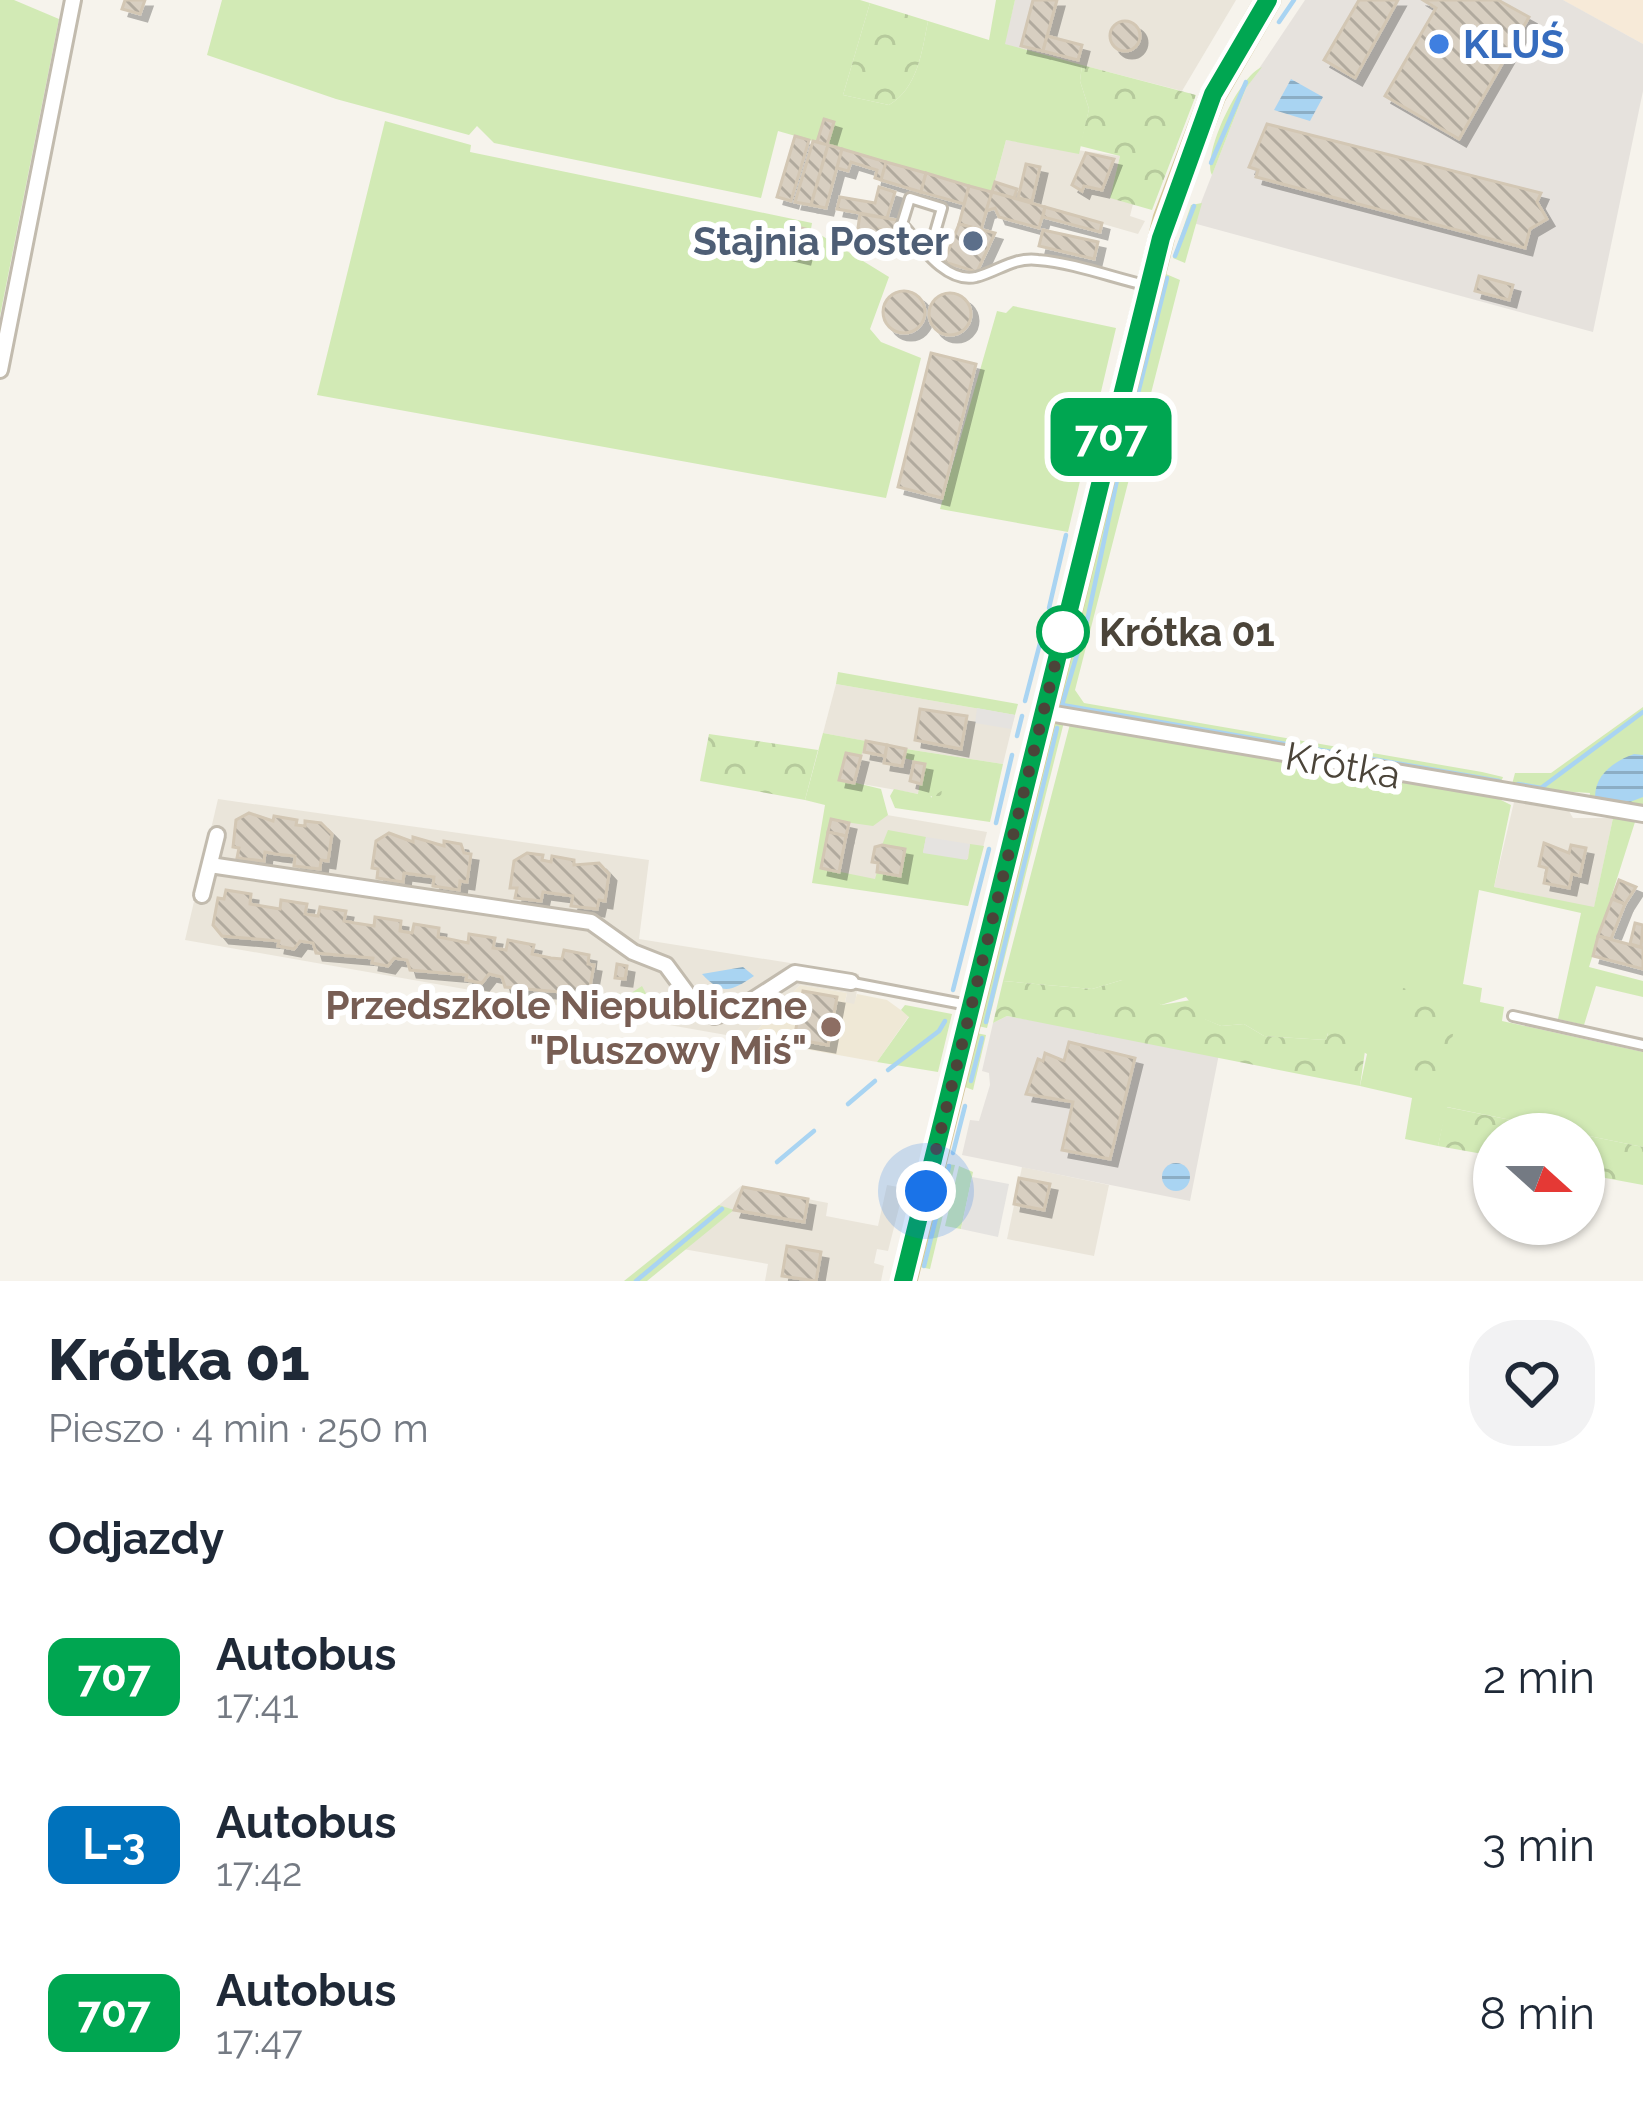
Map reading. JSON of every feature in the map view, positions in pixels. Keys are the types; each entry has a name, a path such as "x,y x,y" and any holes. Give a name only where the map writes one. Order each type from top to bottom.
{"main road":[{"path":"904,1281 1149,286 1193,139 1268,0"}],"street":[{"path":"0,370 73,0"},
{"name":"Krótka","path":"1043,712 1643,814"},
{"path":"202,895 217,835"},
{"path":"210,865 591,922 633,952 666,965 697,1007 714,1016 739,1009 795,973 851,982"}],"lane":[{"path":"929,253 942,208 910,198 902,224 929,253 947,269 970,278 1008,262 1042,260 1149,286"},
{"path":"851,982 972,1006"},
{"path":"1513,1016 1643,1045"}],"shaded area":[{"path":"1015,0 1033,0 1020,49 1004,44"},
{"path":"1033,0 1236,0 1182,91 1020,49"},
{"path":"1305,0 1563,0 1643,44 1643,91 1593,332 1193,223 1246,88"},
{"path":"1563,0 1643,0 1643,44 1568,3"},
{"path":"1006,140 1120,156 1110,197 1133,204 1130,216 1145,221 1138,234 992,192"},
{"path":"836,684 1015,715 1003,764 906,749 904,758 925,764 919,794 839,780 846,753 865,741 823,733"},
{"path":"977,708 1015,715 1011,729 975,723"},
{"path":"218,799 649,860 639,939 859,974 855,1005 845,1003 847,993 800,985 749,1039 185,940"},
{"path":"1514,802 1569,811 1573,818 1613,818 1594,908 1494,887"},
{"path":"834,806 987,832 968,906 821,868"},
{"path":"926,837 970,844 967,860 923,853"},
{"name":"Przedszkole Niepubliczne \"Pluszowy Miś\"","path":"800,985 847,993 845,1002 854,1004 857,994 887,1000 909,1016 877,1062 749,1039"},
{"path":"1007,1016 1219,1054 1190,1201 962,1155 970,1120 979,1121 990,1085 989,1073 982,1071 993,1023"},
{"path":"1022,1167 1109,1185 1094,1256 1007,1239"},
{"path":"972,1177 1009,1184 998,1237 961,1229"},
{"path":"887,1185 904,1188 888,1251 877,1249 874,1263 884,1266 881,1281 765,1281 768,1264 683,1249 733,1211 719,1205 741,1186 828,1203 826,1216 878,1226"}],"green space":[{"path":"0,0 14,0 59,19 0,316"},
{"path":"222,0 860,0 870,3 843,95 889,105 913,79 928,21 989,40 996,0 1015,0 1005,44 1082,65 1080,81 1089,109 1079,154 1006,140 992,192 778,131 761,198 494,143 477,126 469,135 336,99 207,55"},
{"path":"870,3 928,21 913,79 889,105 843,95"},
{"path":"1082,65 1196,95 1152,210 1110,198 1120,156 1080,146 1089,109 1080,81"},
{"path":"1262,67 1246,88 1212,175 1212,151 1225,116 1243,85"},
{"path":"385,121 471,145 470,152 812,223 811,229 889,277 870,329 881,342 921,358 886,498 317,395"},
{"path":"1202,203 1185,263 1173,258 1191,205"},
{"path":"1166,274 1180,280 1075,690 1084,703 1482,772 1503,777 1499,787 1062,711 1058,700 1073,643 1083,644 1086,630 1077,627"},
{"path":"1013,306 1116,328 1068,532 940,509 997,311 1006,313"},
{"path":"838,672 1018,704 1015,715 836,684"},
{"path":"1643,707 1643,809 1589,800 1590,793 1511,788 1515,773 1551,773"},
{"path":"1055,722 1064,722 987,1028 978,1026"},
{"path":"1070,724 1499,799 1511,805 1494,887 1594,907 1613,818 1635,822 1589,967 1643,981 1643,997 1596,986 1584,1025 1558,1019 1581,913 1479,890 1463,984 1482,988 1480,1002 1504,1007 1502,1021 1643,1052 1643,1147 1605,1139 1605,1113 1476,1113 1447,1107 1438,1146 1405,1139 1412,1098 1360,1086 1367,1054 1328,1033 1326,1040 1264,1036 1244,1024 1221,1026 1204,1019 1186,997 1161,1005 1122,980 1092,989 1003,981"},
{"path":"823,733 866,741 861,756 846,753 840,779 881,789 888,815 873,826 831,820 821,868 875,879 877,872 899,876 905,849 882,845 888,830 926,837 923,852 968,859 970,844 984,846 968,906 812,883 825,805 805,800"},
{"path":"709,734 818,750 805,800 700,781"},
{"path":"906,749 1003,764 990,822 895,808 890,796 894,789 918,794 920,783 932,798 925,764 904,758"},
{"path":"926,760 946,767 941,796 926,796 921,784"},
{"path":"1003,981 1092,989 1134,981 1161,1005 1197,999 1205,1019 1221,1026 1244,1024 1264,1036 1326,1040 1331,1024 1343,1022 1366,1044 1360,1086 1007,1016 993,1023"},
{"path":"642,986 662,1023 609,1014 613,993 628,995"},
{"path":"1403,988 1460,998 1445,1076 1408,1069"},
{"path":"905,1005 952,1014 938,1072 877,1062 909,1017 901,1010"},
{"path":"976,1033 986,1035 973,1090 965,1087"},
{"path":"1446,1107 1476,1113 1473,1152 1438,1146"},
{"path":"1605,1139 1643,1147 1643,1185 1605,1178"},
{"path":"947,1164 955,1165 930,1269 920,1267 920,1259"},
{"path":"959,1166 973,1172 961,1229 945,1226"},
{"path":"719,1205 734,1210 647,1281 624,1281"}],"water":[{"path":"1291,79 1323,97 1310,121 1274,110"},
{"path":"1634,754 1643,755 1643,797 1630,802 1595,797 1607,770"},
{"path":"743,967 754,976 727,989 715,986 702,974"},
{"path":"1176,1163 1186,1167 1190,1177 1186,1187 1176,1191 1166,1187 1162,1177 1166,1167"}],"building":[{"path":"125,0 145,0 140,14 122,9"},
{"path":"1033,0 1057,0 1043,51 1021,46"},
{"path":"1359,0 1398,0 1355,78 1324,60"},
{"path":"1423,0 1498,0 1529,17 1459,139 1385,96 1436,8"},
{"path":"1125,21 1136,25 1140,36 1136,47 1125,51 1114,47 1110,36 1114,25"},
{"path":"1047,36 1082,45 1078,60 1043,51"},
{"path":"824,119 834,122 827,145 817,142"},
{"path":"1267,124 1541,193 1537,202 1547,219 1530,229 1525,248 1256,177 1258,170 1249,167"},
{"path":"795,136 809,140 791,201 777,197"},
{"path":"813,141 828,145 811,205 795,202"},
{"path":"828,145 842,149 826,208 811,205"},
{"path":"842,149 886,162 882,180 875,178 877,170 851,162 848,171 837,168"},
{"path":"1086,153 1114,159 1102,190 1084,186 1082,191 1072,185"},
{"path":"886,162 926,173 921,192 881,180"},
{"path":"1026,164 1040,167 1032,201 1018,198"},
{"path":"926,173 969,186 964,204 921,192"},
{"path":"995,182 1017,189 1014,198 992,192"},
{"path":"969,186 992,192 981,230 959,224"},
{"path":"879,187 895,192 887,218 837,209 840,197 875,203"},
{"path":"992,192 1045,207 1039,228 999,217 995,208 986,211"},
{"path":"1045,207 1102,223 1100,232 1043,217"},
{"path":"860,214 897,220 893,233 882,230 887,235 881,248 858,228"},
{"path":"959,224 995,233 977,272 944,262"},
{"path":"793,226 810,230 803,257 786,253"},
{"path":"1043,230 1098,242 1094,259 1039,246"},
{"path":"1479,276 1513,285 1509,300 1475,291"},
{"path":"904,291 919,297 925,312 919,327 904,333 889,327 883,312 889,297"},
{"path":"950,293 965,299 971,314 965,329 950,335 935,329 929,314 935,299"},
{"path":"931,353 976,364 942,498 898,487"},
{"path":"920,709 967,716 961,749 915,740"},
{"path":"866,741 887,745 885,756 864,752"},
{"path":"887,745 906,749 902,766 884,763"},
{"path":"846,753 861,756 854,783 839,780"},
{"path":"914,762 925,764 921,784 910,781"},
{"path":"249,813 273,821 274,816 297,820 296,825 321,823 332,834 328,861 321,860 320,869 294,866 295,856 265,852 264,861 237,858 239,848 233,847 236,820"},
{"path":"831,819 849,823 846,836 828,832"},
{"path":"828,832 846,836 839,872 821,868"},
{"path":"389,833 413,842 413,837 444,846 444,841 461,844 464,853 471,854 467,882 460,881 459,890 433,886 434,877 404,873 403,882 377,878 378,869 372,868 376,841"},
{"path":"1544,843 1569,853 1571,845 1586,848 1580,876 1572,874 1569,888 1544,883 1547,868 1539,866"},
{"path":"875,847 905,849 900,876 877,872 878,863 872,862"},
{"path":"527,853 543,855 542,860 551,862 552,856 574,860 574,865 599,863 609,874 605,901 599,900 597,909 571,906 573,896 543,892 541,901 515,898 517,888 510,888 514,861"},
{"path":"1619,880 1636,887 1625,904 1612,899"},
{"path":"226,890 251,894 250,904 280,909 281,900 307,904 305,914 318,916 320,907 346,911 344,921 355,923 374,926 375,917 401,921 400,931 412,933 414,924 439,928 438,937 468,943 469,934 495,938 493,948 506,950 508,940 534,945 532,954 551,958 562,959 564,950 589,955 588,964 594,965 589,992 576,999 560,997 561,992 505,987 502,977 489,974 482,983 466,980 467,975 410,970 407,960 394,958 388,966 372,963 373,958 316,953 313,943 300,941 294,949 278,946 279,941 222,936 213,925 218,898 224,899"},
{"path":"1612,899 1625,904 1611,939 1598,936"},
{"path":"1635,923 1643,925 1641,947 1630,944"},
{"path":"1598,936 1643,948 1643,969 1593,956"},
{"path":"617,964 627,966 625,979 615,978"},
{"path":"803,991 837,997 828,1045 794,1039"},
{"path":"1069,1042 1135,1058 1110,1159 1062,1150 1073,1102 1026,1094 1038,1059 1043,1061 1045,1053 1064,1061"},
{"path":"1019,1178 1050,1184 1044,1210 1014,1204"},
{"path":"743,1187 808,1199 804,1222 734,1210"},
{"path":"787,1246 821,1252 816,1281 782,1276"}],"waterway":[{"path":"1279,22 1294,0"},
{"path":"1211,163 1246,82"},
{"path":"1175,256 1194,206"},
{"path":"1128,433 1167,278"},
{"path":"1124,447 1087,621 1062,705 1499,781"},
{"path":"1049,608 1066,535"},
{"path":"1025,701 1045,624"},
{"path":"1518,784 1541,788 1643,712"},
{"path":"1017,736 1022,716"},
{"path":"986,1022 1057,728"},
{"path":"996,823 1012,755"},
{"path":"953,990 989,849"},
{"path":"888,1070 939,1031 945,1021"},
{"path":"971,1081 982,1038"},
{"path":"848,1104 875,1081"},
{"path":"953,1153 965,1106"},
{"path":"777,1162 814,1131"},
{"path":"924,1266 949,1166"},
{"path":"636,1281 722,1209"}],"bus line":[{"name":"707","path":"903,1281 1161,238 1183,166 1213,94 1268,0"}],"place":[{"name":"KLUŚ","path":"1439,44"},
{"name":"Stajnia Poster","path":"973,241"},
{"name":"Krótka 01","path":"1063,632"},
{"name":"Przedszkole Niepubliczne \"Pluszowy Miś\"","path":"831,1027"}],"route":[{"path":"926,1191 1063,632"}]}
